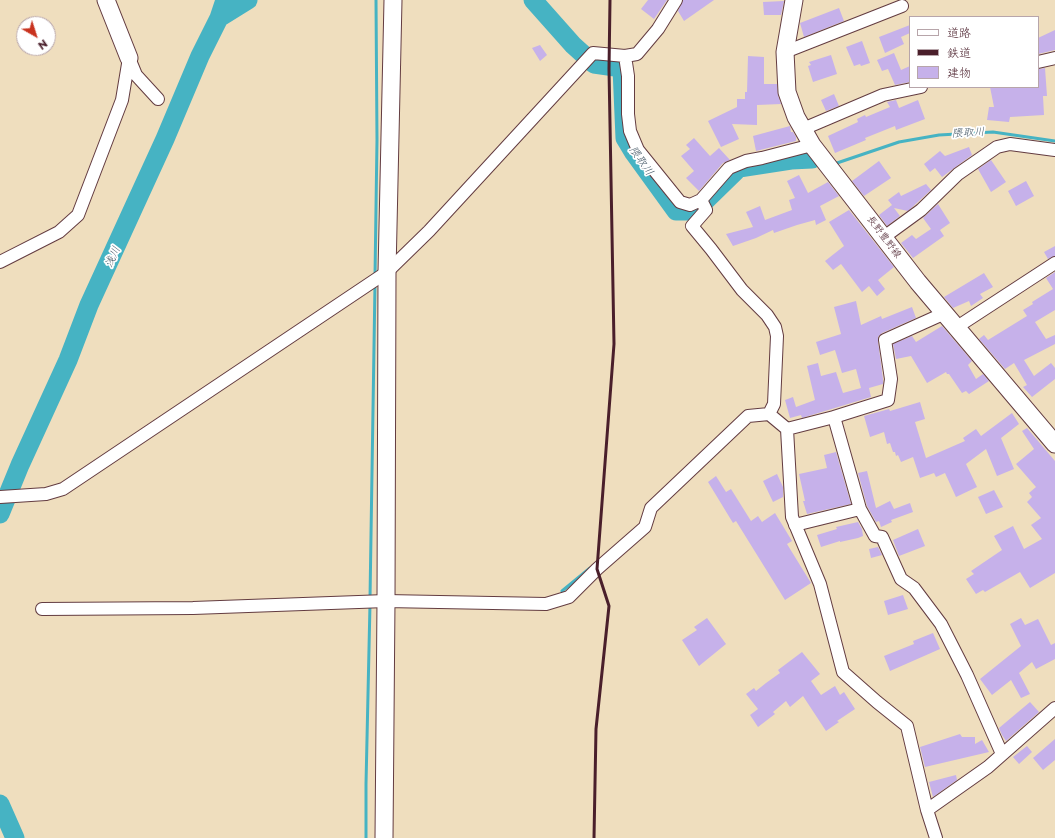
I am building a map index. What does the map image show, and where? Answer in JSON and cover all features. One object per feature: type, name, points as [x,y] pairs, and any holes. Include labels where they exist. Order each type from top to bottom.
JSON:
[{"type":"street","points":[[106,0],[136,75],[158,99]]},
{"type":"street","points":[[384,838],[387,272],[393,0]]},
{"type":"street","points":[[0,497],[40,494],[63,489],[387,272],[430,231],[593,53],[625,56],[637,54],[658,29],[676,0]]},
{"type":"street","name":"長野豊野線","points":[[794,0],[785,52],[787,92],[796,117],[812,145],[918,282],[1055,442]]},
{"type":"street","points":[[785,52],[902,6]]},
{"type":"street","points":[[625,56],[628,76],[628,114],[630,131],[638,150],[680,202],[690,205],[703,203],[730,168],[746,161],[812,145]]},
{"type":"street","points":[[0,262],[59,232],[78,215],[122,100],[129,58]]},
{"type":"street","points":[[1039,62],[1055,58]]},
{"type":"street","points":[[803,129],[883,95],[916,88]]},
{"type":"street","points":[[884,237],[921,210],[958,174],[997,147],[1010,144],[1055,150]]},
{"type":"street","points":[[703,203],[706,210],[692,226],[742,290],[767,315],[775,327],[777,336],[774,404],[769,414]]},
{"type":"street","points":[[957,327],[1055,263]]},
{"type":"street","points":[[787,429],[834,417],[888,400],[891,379],[885,340],[945,313]]},
{"type":"street","points":[[42,609],[193,608],[386,601],[546,604],[569,596],[645,527],[651,508],[748,416],[769,414],[787,429],[792,517],[820,584],[843,672],[907,726],[927,810],[936,838]]},
{"type":"street","points":[[834,417],[860,509],[875,536],[882,537],[901,579],[914,588],[941,624],[967,675],[1002,754]]},
{"type":"street","points":[[795,525],[860,509]]},
{"type":"street","points":[[927,810],[988,767],[1055,708]]},
{"type":"building","points":[[648,0],[667,0],[654,19],[641,9]]},
{"type":"building","points":[[683,0],[714,0],[684,21],[678,11]]},
{"type":"building","points":[[784,1],[781,15],[764,15],[763,2]]},
{"type":"building","points":[[839,8],[844,21],[804,37],[800,23]]},
{"type":"building","points":[[909,25],[909,33],[901,37],[904,44],[885,53],[879,37]]},
{"type":"building","points":[[1055,30],[1055,50],[1039,54],[1039,38]]},
{"type":"building","points":[[862,41],[870,63],[861,66],[860,64],[854,66],[846,47]]},
{"type":"building","points":[[540,45],[547,55],[540,61],[532,48]]},
{"type":"building","points":[[894,53],[901,70],[909,66],[909,82],[895,85],[888,69],[882,71],[877,60]]},
{"type":"building","points":[[831,55],[837,74],[813,82],[808,66],[811,65],[809,62]]},
{"type":"building","points":[[748,56],[764,57],[764,84],[777,84],[781,104],[757,105],[757,125],[732,124],[739,139],[721,147],[708,121],[737,107],[737,99],[745,99],[745,92],[747,92]]},
{"type":"building","points":[[1045,68],[1047,96],[1043,96],[1044,115],[1010,117],[1009,122],[987,120],[989,107],[994,107],[990,88],[1039,88],[1039,69]]},
{"type":"building","points":[[834,94],[839,106],[826,111],[821,100]]},
{"type":"building","points":[[896,100],[899,108],[918,100],[925,119],[896,130],[895,126],[865,138],[866,140],[835,153],[828,136],[858,122],[857,119],[865,115],[866,117],[890,107],[887,102]]},
{"type":"building","points":[[790,126],[791,132],[793,132],[796,137],[796,141],[756,151],[753,136]]},
{"type":"building","points":[[694,138],[710,156],[719,148],[730,160],[723,163],[699,191],[686,178],[694,171],[681,156],[690,149],[686,145]]},
{"type":"building","points":[[969,147],[972,155],[942,177],[935,168],[930,172],[924,164],[940,151],[945,156]]},
{"type":"building","points":[[991,160],[1006,182],[991,192],[978,169]]},
{"type":"building","points":[[879,161],[891,178],[864,196],[852,181]]},
{"type":"building","points":[[799,175],[808,193],[828,182],[839,196],[820,206],[826,220],[816,225],[815,220],[774,233],[773,230],[733,246],[726,234],[753,227],[746,212],[760,206],[765,220],[792,210],[789,200],[795,198],[787,181]]},
{"type":"building","points":[[1026,181],[1034,196],[1016,206],[1008,191]]},
{"type":"building","points":[[926,184],[931,190],[908,211],[894,208],[900,216],[887,226],[879,215],[892,205],[888,200],[899,192],[901,196]]},
{"type":"building","points":[[938,204],[950,223],[940,230],[944,236],[913,258],[901,243],[912,235],[916,239],[931,229],[923,218]]},
{"type":"building","points":[[849,210],[894,267],[878,280],[885,289],[877,296],[869,286],[862,292],[841,264],[833,270],[825,261],[844,246],[829,222]]},
{"type":"building","points":[[1055,246],[1055,256],[1048,259],[1044,252]]},
{"type":"building","points":[[1055,272],[1055,310],[1035,322],[1046,339],[1055,335],[1055,344],[1024,360],[1034,376],[1051,363],[1055,368],[1055,379],[1032,397],[1023,387],[1027,385],[1014,363],[1005,369],[979,339],[984,335],[988,340],[1027,316],[1023,310],[1033,304],[1032,302],[1053,289],[1046,278]]},
{"type":"building","points":[[984,273],[993,287],[980,294],[983,298],[971,306],[969,301],[953,308],[944,297]]},
{"type":"building","points":[[856,301],[861,325],[881,316],[882,319],[912,307],[916,318],[882,333],[878,337],[883,384],[869,388],[871,397],[802,418],[801,415],[790,418],[785,400],[793,397],[796,407],[815,400],[807,366],[818,363],[821,376],[836,372],[843,393],[861,388],[856,369],[842,373],[835,350],[820,355],[816,342],[841,334],[834,307]]},
{"type":"building","points":[[942,326],[972,361],[968,365],[976,379],[983,374],[989,381],[969,394],[966,391],[962,393],[946,372],[927,383],[911,356],[896,359],[893,344],[912,336],[916,342]]},
{"type":"building","points":[[920,402],[925,419],[915,422],[926,458],[965,441],[963,438],[976,429],[981,436],[1012,413],[1019,424],[1001,438],[1014,469],[997,476],[986,449],[966,464],[977,487],[956,497],[945,473],[936,477],[934,473],[920,478],[913,457],[901,462],[898,455],[896,456],[895,452],[893,452],[890,443],[887,444],[884,432],[870,437],[864,416],[889,409],[890,411]]},
{"type":"building","points":[[1027,428],[1055,461],[1055,573],[1030,588],[1020,572],[985,592],[983,590],[976,594],[966,579],[974,574],[971,571],[1002,550],[994,536],[1013,526],[1024,549],[1042,539],[1031,525],[1041,518],[1027,502],[1032,497],[1029,493],[1036,487],[1016,464],[1034,449],[1022,431]]},
{"type":"building","points":[[836,452],[851,504],[807,514],[803,501],[805,501],[799,474],[827,468],[824,455]]},
{"type":"building","points":[[867,471],[876,508],[890,501],[894,509],[910,503],[913,512],[891,520],[892,522],[881,527],[879,521],[876,522],[867,506],[858,473]]},
{"type":"building","points":[[777,474],[783,487],[783,497],[773,502],[763,481]]},
{"type":"building","points":[[716,476],[726,492],[731,489],[751,521],[758,516],[762,522],[775,513],[792,541],[787,544],[811,583],[785,600],[736,521],[733,523],[708,482]]},
{"type":"building","points":[[994,490],[1003,507],[986,514],[978,497]]},
{"type":"building","points":[[858,522],[862,529],[863,536],[821,547],[817,535],[837,529],[836,527]]},
{"type":"building","points":[[918,529],[925,546],[899,556],[893,540]]},
{"type":"building","points":[[878,547],[882,555],[871,558],[869,549]]},
{"type":"building","points":[[903,595],[908,609],[888,615],[884,601]]},
{"type":"building","points":[[707,618],[726,644],[699,666],[682,640],[697,630],[694,627]]},
{"type":"building","points":[[1021,618],[1025,625],[1038,619],[1051,645],[1055,643],[1055,659],[1036,669],[1032,662],[1019,673],[1030,694],[1021,698],[1011,680],[992,695],[980,679],[1021,646],[1010,624]]},
{"type":"building","points":[[933,633],[940,649],[890,671],[884,656],[914,644],[913,641]]},
{"type":"building","points":[[802,652],[820,674],[811,681],[821,695],[835,686],[840,695],[844,692],[855,709],[837,721],[839,722],[826,731],[803,696],[790,707],[786,701],[773,712],[775,714],[758,727],[750,715],[758,709],[746,694],[754,688],[756,691],[780,673],[778,670]]},
{"type":"building","points":[[1030,702],[1039,712],[1006,741],[999,728]]},
{"type":"building","points":[[960,734],[962,737],[975,737],[975,744],[982,740],[989,752],[925,767],[920,747]]},
{"type":"building","points":[[1055,739],[1055,760],[1043,770],[1033,758]]},
{"type":"building","points":[[1027,746],[1032,752],[1019,764],[1013,757]]},
{"type":"building","points":[[956,775],[957,780],[933,797],[929,782]]},
{"type":"waterway","name":"浅川","points":[[0,514],[20,465],[68,360],[89,305],[165,139],[200,56],[219,18],[225,0]]},
{"type":"waterway","name":"隈取川","points":[[219,18],[248,0]]},
{"type":"waterway","points":[[375,276],[377,140],[376,0]]},
{"type":"waterway","name":"隈取川","points":[[533,0],[573,45],[594,64],[622,68],[625,138],[634,153],[676,211],[690,211],[698,208],[739,168],[791,160],[812,159]]},
{"type":"waterway","name":"隈取川","points":[[837,163],[899,142],[939,135],[993,132],[1055,141]]},
{"type":"waterway","points":[[370,598],[375,284]]},
{"type":"waterway","points":[[562,591],[590,568]]},
{"type":"waterway","points":[[366,838],[370,604]]},
{"type":"waterway","name":"浅川","points":[[0,804],[15,838]]},
{"type":"railway","points":[[594,838],[596,729],[609,606],[597,569],[614,344],[609,69],[610,0]]}]
